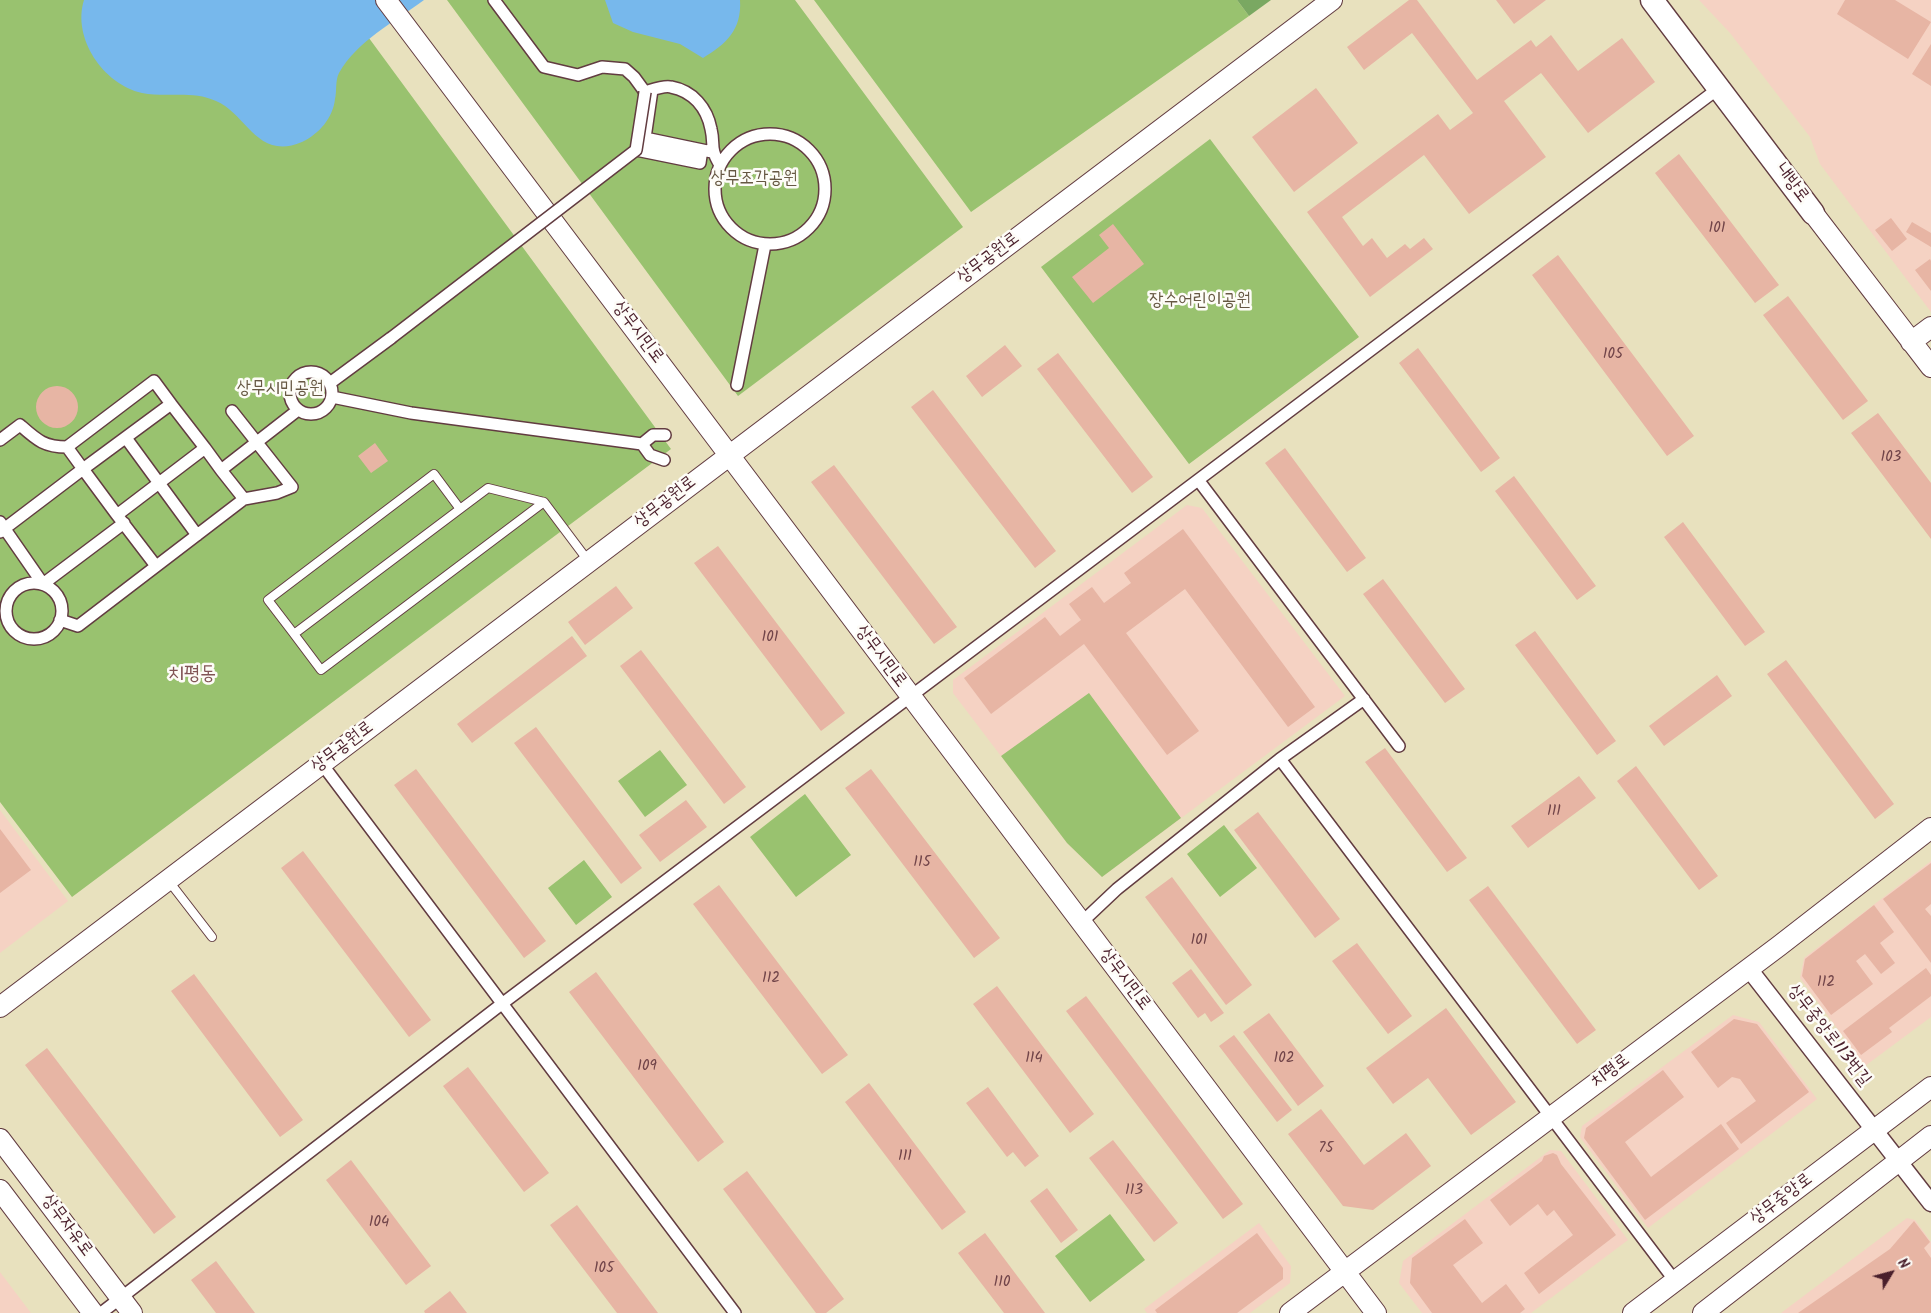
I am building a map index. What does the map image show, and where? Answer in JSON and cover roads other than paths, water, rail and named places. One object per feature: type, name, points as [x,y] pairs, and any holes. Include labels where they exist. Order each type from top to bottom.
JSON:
[{"type":"main road","name":"내방로","points":[[1652,0],[1814,213]]},
{"type":"street","name":"상무시민로","points":[[386,0],[910,698],[1376,1313]]},
{"type":"street","points":[[494,0],[544,67],[578,75],[602,67],[625,69],[634,76],[648,91],[649,143]]},
{"type":"street","name":"상무공원로","points":[[0,1007],[1332,0]]},
{"type":"street","points":[[648,91],[670,86],[690,94],[704,107],[712,130],[712,152],[720,165]]},
{"type":"street","points":[[101,1313],[126,1305],[503,1004],[1719,88]]},
{"type":"street","points":[[330,383],[636,150],[648,91]]},
{"type":"street","points":[[765,134],[784,136],[800,143],[814,155],[822,172],[825,190],[822,208],[814,224],[792,240],[765,245],[748,240],[732,230],[721,216],[715,198],[715,180],[720,165],[732,148],[748,138],[765,134]]},
{"type":"street","points":[[636,150],[700,163],[701,156],[649,143]]},
{"type":"street","points":[[649,143],[712,152]]},
{"type":"street","name":"내방로","points":[[1814,213],[1931,367]]},
{"type":"street","points":[[737,385],[765,245]]},
{"type":"street","points":[[1911,342],[1931,327]]},
{"type":"street","points":[[307,372],[314,372],[326,378],[330,383],[332,397],[325,409],[318,413],[304,413],[298,410],[290,397],[290,390],[295,379],[307,372]]},
{"type":"street","points":[[0,440],[20,425],[36,440],[51,447],[67,447],[154,382],[244,499]]},
{"type":"street","points":[[332,397],[411,413],[642,444],[650,454],[664,460]]},
{"type":"street","points":[[171,404],[2,527],[43,584],[57,594],[62,611],[60,620],[49,634],[40,638],[30,638],[14,630],[3,615],[10,594],[25,584],[43,584],[121,519],[159,483],[205,448]]},
{"type":"street","points":[[221,470],[298,410]]},
{"type":"street","points":[[60,620],[78,626],[244,499],[277,494],[292,487],[232,411]]},
{"type":"street","points":[[642,444],[653,435],[665,435]]},
{"type":"street","points":[[126,438],[197,535]]},
{"type":"street","points":[[67,447],[156,566]]},
{"type":"street","points":[[1199,481],[1399,746]]},
{"type":"street","points":[[1081,923],[1117,889],[1280,759],[1364,699]]},
{"type":"street","points":[[1280,759],[1675,1281]]},
{"type":"street","points":[[322,764],[735,1313]]},
{"type":"street","name":"치평로","points":[[1290,1313],[1749,968],[1931,828]]},
{"type":"street","name":"상무중앙로113번길","points":[[1749,968],[1931,1203]]},
{"type":"street","name":"상무중앙로","points":[[1633,1313],[1931,1087]]},
{"type":"street","points":[[1703,1313],[1931,1136]]},
{"type":"street","name":"상무자유로","points":[[0,1139],[126,1305]]},
{"type":"street","name":"상무자유로","points":[[0,1190],[93,1313]]},
{"type":"lane","points":[[460,509],[434,474],[268,600],[321,670],[544,502]]},
{"type":"lane","points":[[294,634],[488,488],[544,502],[590,562]]},
{"type":"lane","points":[[168,880],[212,938]]},
{"type":"water","points":[[84,0],[424,0],[355,51],[339,73],[334,106],[324,125],[308,139],[287,146],[274,145],[263,141],[227,107],[216,101],[189,95],[142,93],[128,88],[115,80],[103,70],[87,44],[81,15]]},
{"type":"water","points":[[605,0],[740,0],[740,11],[731,35],[719,47],[703,58],[680,44],[633,32],[613,23]]},
{"type":"district","name":"치평동","points":[[192,676]]},
{"type":"park label","name":"상무조각공원","points":[[754,180]]},
{"type":"park label","name":"장수어린이공원","points":[[1200,302]]},
{"type":"park label","name":"상무시민공원","points":[[280,390]]}]
